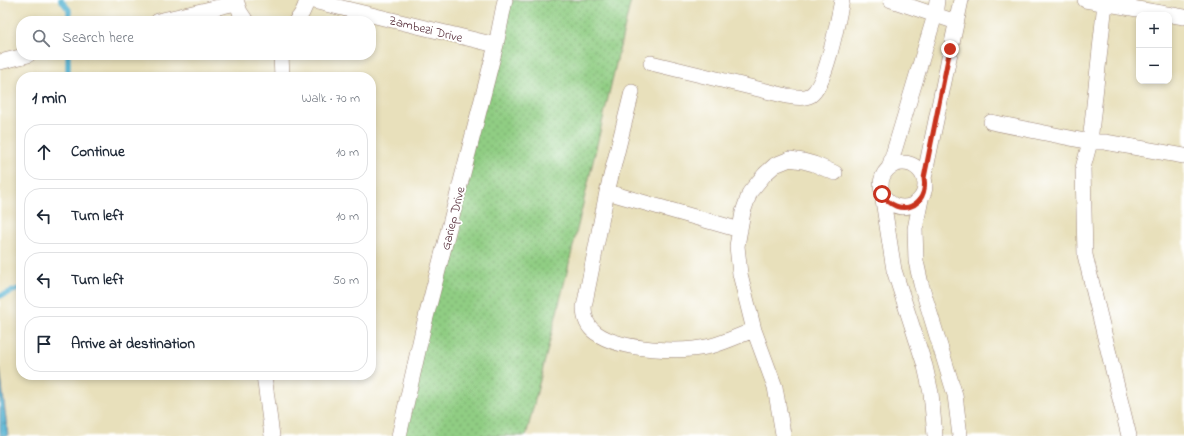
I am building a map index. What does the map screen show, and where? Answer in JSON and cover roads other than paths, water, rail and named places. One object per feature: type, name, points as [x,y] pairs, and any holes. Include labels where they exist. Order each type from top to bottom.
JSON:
[{"type":"street","points":[[300,16],[308,0]]},
{"type":"street","name":"Zambezi Drive","points":[[308,0],[375,16]]},
{"type":"street","name":"Gariep Drive","points":[[399,436],[425,322],[496,45],[505,0]]},
{"type":"street","points":[[651,63],[786,96],[806,97],[812,94],[820,84],[828,61],[842,0]]},
{"type":"street","points":[[891,0],[936,7],[956,22]]},
{"type":"street","points":[[924,178],[961,0]]},
{"type":"street","points":[[1085,0],[1184,17]]},
{"type":"street","points":[[178,16],[236,1],[243,16]]},
{"type":"street","points":[[1105,3],[1090,142],[1083,168],[1085,255],[1129,436]]},
{"type":"street","points":[[889,168],[936,7]]},
{"type":"street","name":"Zambezi Drive","points":[[376,16],[496,45]]},
{"type":"street","points":[[0,62],[16,58]]},
{"type":"street","points":[[281,60],[282,72]]},
{"type":"street","points":[[632,92],[607,192],[584,307],[584,315],[588,326],[595,333],[608,340],[637,347],[662,350],[682,350],[711,346],[754,330]]},
{"type":"street","points":[[991,122],[1090,142],[1105,142],[1184,156]]},
{"type":"street","points":[[781,435],[775,387],[754,330],[740,274],[737,246],[743,212],[750,192],[765,174],[775,165],[790,159],[803,160],[835,173]]},
{"type":"street","points":[[882,194],[892,205],[900,208],[908,207],[915,204],[924,193],[926,186],[924,178],[920,171],[913,165],[905,162],[896,164],[889,168],[884,173],[880,187],[894,270],[925,366],[931,393],[935,436]]},
{"type":"street","points":[[607,192],[740,230]]},
{"type":"street","points":[[920,199],[915,229],[916,261],[921,284],[955,395],[960,436]]},
{"type":"street","points":[[265,380],[272,436]]},
{"type":"water","points":[[0,368],[8,436],[0,436]]},
{"type":"waterway","points":[[61,0],[69,10],[69,16]]},
{"type":"waterway","points":[[68,60],[68,72]]},
{"type":"waterway","points":[[0,296],[16,290]]}]
